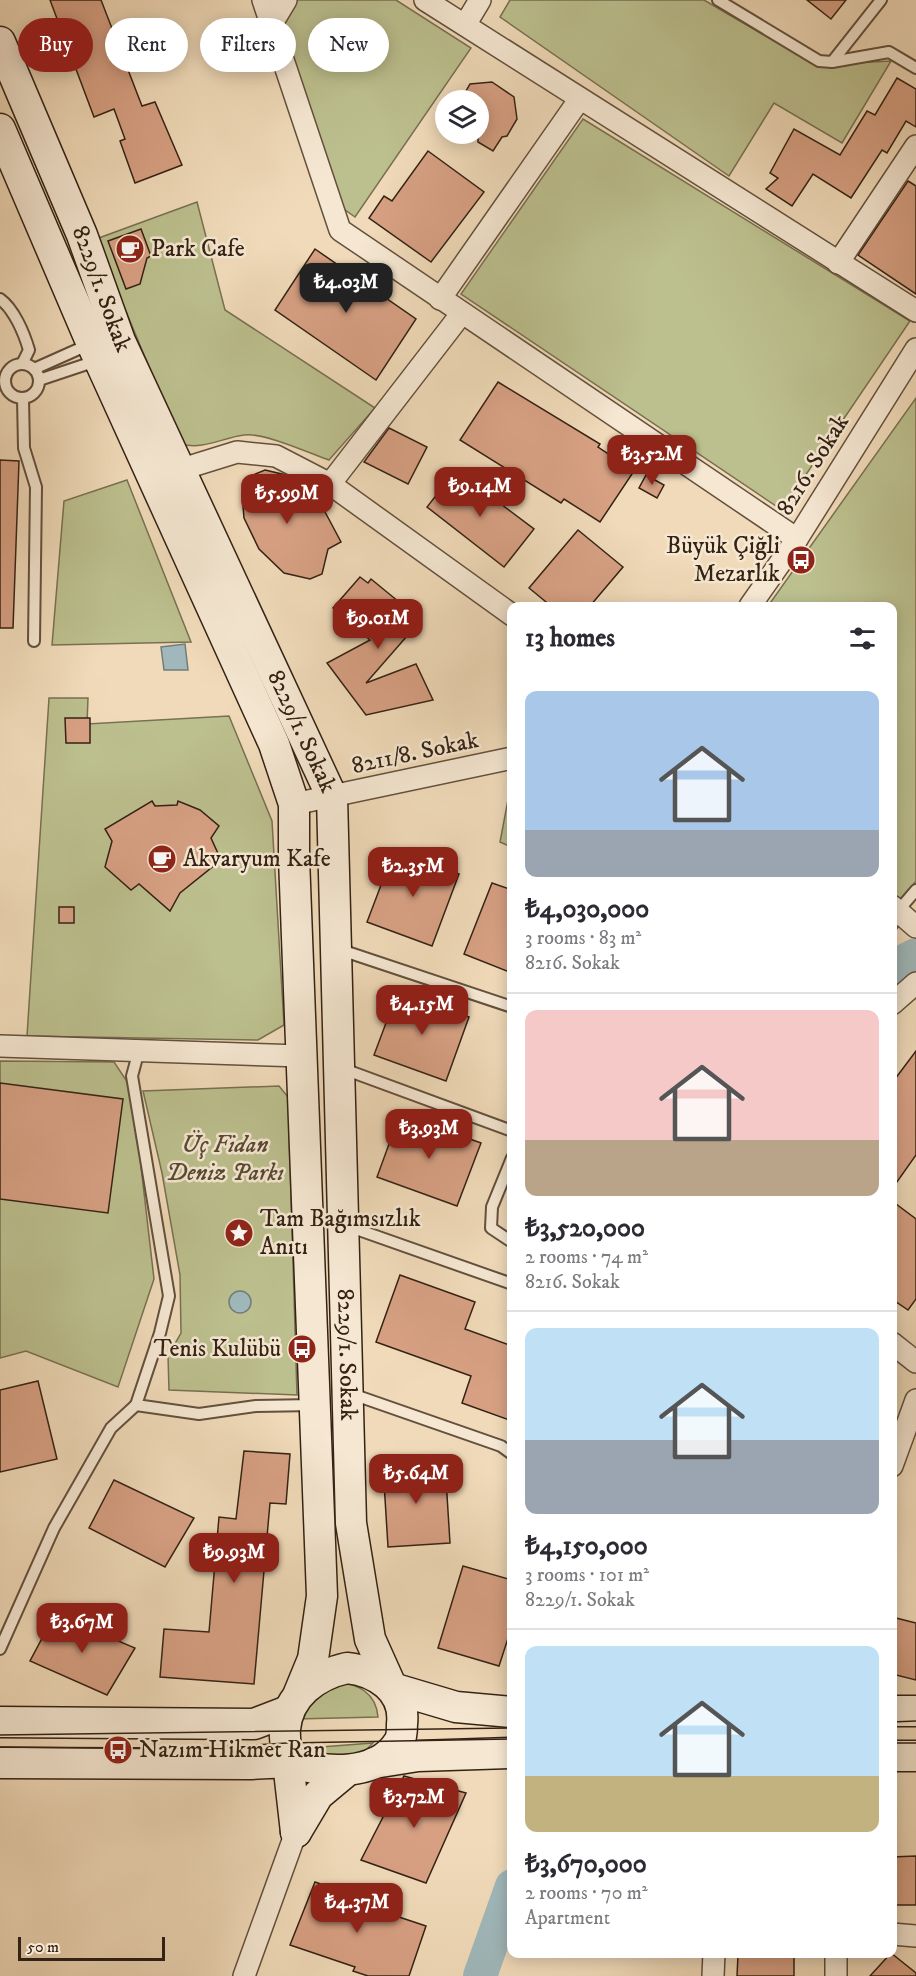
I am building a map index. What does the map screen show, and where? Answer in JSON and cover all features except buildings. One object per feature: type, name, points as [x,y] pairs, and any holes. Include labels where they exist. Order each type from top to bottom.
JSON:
[{"type":"street","points":[[263,0],[269,18]]},
{"type":"street","points":[[275,18],[286,0]]},
{"type":"street","points":[[425,0],[579,100],[916,311]]},
{"type":"street","points":[[465,25],[480,0]]},
{"type":"street","name":"8229/1. Sokak","points":[[0,42],[82,235],[106,347],[179,470],[332,796],[334,948],[351,1523],[370,1639],[392,1688]]},
{"type":"street","points":[[287,72],[340,230],[796,539]]},
{"type":"street","points":[[440,299],[579,100]]},
{"type":"street","name":"8229/1. Sokak","points":[[0,129],[106,347],[273,744],[294,804],[322,1596],[313,1659],[293,1702]]},
{"type":"street","points":[[838,263],[916,146]]},
{"type":"street","points":[[330,484],[462,313]]},
{"type":"street","name":"8216. Sokak","points":[[753,602],[796,539],[916,349]]},
{"type":"street","points":[[179,470],[237,452],[276,456],[330,484],[507,611]]},
{"type":"street","name":"8211/8. Sokak","points":[[294,804],[507,759]]},
{"type":"street","points":[[897,916],[916,927]]},
{"type":"street","points":[[897,1000],[916,983]]},
{"type":"street","points":[[0,1046],[302,1056]]},
{"type":"street","points":[[897,1347],[916,1362]]},
{"type":"street","points":[[897,1452],[916,1400]]},
{"type":"street","points":[[0,1722],[254,1724],[293,1702],[330,1672],[347,1668],[364,1670],[379,1677],[392,1688],[400,1703],[403,1719],[401,1741],[389,1752],[359,1767],[318,1796],[303,1815],[244,1976]]},
{"type":"street","points":[[392,1688],[456,1707],[507,1712]]},
{"type":"street","points":[[293,1702],[285,1732],[296,1832]]},
{"type":"street","points":[[897,1712],[916,1712]]},
{"type":"street","points":[[0,1763],[251,1764],[288,1762],[313,1769],[359,1767],[418,1756],[507,1753]]},
{"type":"street","points":[[897,1756],[916,1756]]},
{"type":"street","points":[[897,1934],[916,1936]]},
{"type":"street","points":[[713,1976],[714,1958]]},
{"type":"street","points":[[836,1958],[836,1976]]},
{"type":"lane","points":[[718,0],[819,61],[832,62],[889,52],[916,68]]},
{"type":"lane","points":[[832,62],[881,0]]},
{"type":"lane","points":[[0,299],[9,308],[29,350],[22,364],[10,369],[5,382],[11,394],[23,398],[35,393],[39,381],[34,369]]},
{"type":"lane","points":[[22,364],[34,369],[106,347]]},
{"type":"lane","points":[[39,381],[106,347]]},
{"type":"lane","points":[[23,398],[24,448],[36,487],[34,641]]},
{"type":"lane","points":[[897,911],[916,890]]},
{"type":"lane","points":[[334,948],[507,1005]]},
{"type":"lane","points":[[0,1649],[54,1528],[111,1428],[136,1405],[160,1334],[169,1296],[132,1076],[140,1050]]},
{"type":"lane","points":[[338,1067],[507,1129]]},
{"type":"lane","points":[[507,1170],[492,1207],[491,1228],[507,1239]]},
{"type":"lane","points":[[356,1229],[507,1282]]},
{"type":"lane","points":[[347,1392],[501,1446],[507,1450]]},
{"type":"lane","points":[[136,1405],[199,1414],[256,1406],[315,1405]]},
{"type":"green space","points":[[297,0],[396,0],[471,48],[442,90],[435,90],[435,100],[355,217],[341,207],[296,72],[296,18],[285,18]]},
{"type":"green space","points":[[510,0],[704,0],[815,65],[891,61],[842,143],[774,103],[729,176],[500,17]]},
{"type":"green space","points":[[583,119],[910,321],[782,510],[461,294]]},
{"type":"green space","points":[[197,202],[225,310],[375,408],[329,460],[274,440],[252,435],[236,436],[205,445],[181,444],[96,239]]},
{"type":"green space","points":[[916,398],[916,881],[901,900],[897,896],[897,602],[771,602]]},
{"type":"green space","points":[[127,480],[191,642],[52,645],[64,501]]},
{"type":"green space","points":[[49,698],[88,698],[87,724],[229,716],[272,821],[284,1025],[258,1040],[27,1036]]},
{"type":"green space","points":[[507,805],[507,845],[500,842]]},
{"type":"green space","points":[[0,1061],[114,1062],[132,1089],[154,1279],[118,1387],[26,1351],[0,1358]]},
{"type":"green space","name":"Üç Fidan Deniz Parkı","points":[[279,1086],[288,1097],[297,1395],[169,1390],[168,1356],[181,1333],[180,1275],[162,1173],[143,1091]]},
{"type":"green space","points":[[336,1680],[352,1684],[370,1696],[377,1708],[378,1717],[297,1719],[298,1712]]},
{"type":"green space","points":[[373,1743],[360,1756],[319,1758],[307,1748]]},
{"type":"water","points":[[185,644],[188,670],[164,670],[161,647]]},
{"type":"water","points":[[240,1291],[248,1294],[251,1302],[248,1310],[240,1313],[232,1310],[229,1302],[232,1294]]},
{"type":"waterway","points":[[897,964],[916,955]]},
{"type":"waterway","points":[[480,1976],[507,1900]]},
{"type":"tram line","points":[[897,1722],[916,1721]]},
{"type":"tram line","points":[[0,1735],[507,1728]]},
{"type":"tram line","points":[[0,1747],[182,1749],[287,1743],[507,1739]]},
{"type":"tram line","points":[[897,1743],[916,1743]]},
{"type":"place","name":"Park Cafe","points":[[130,249]]},
{"type":"place","name":"Büyük Çiğli Mezarlık","points":[[801,560]]},
{"type":"place","name":"Akvaryum Kafe","points":[[162,859]]},
{"type":"place","name":"Tam Bağımsızlık Anıtı","points":[[239,1233]]},
{"type":"place","name":"Tenis Kulübü","points":[[302,1349]]},
{"type":"place","name":"Nazım Hikmet Ran","points":[[118,1750]]}]
